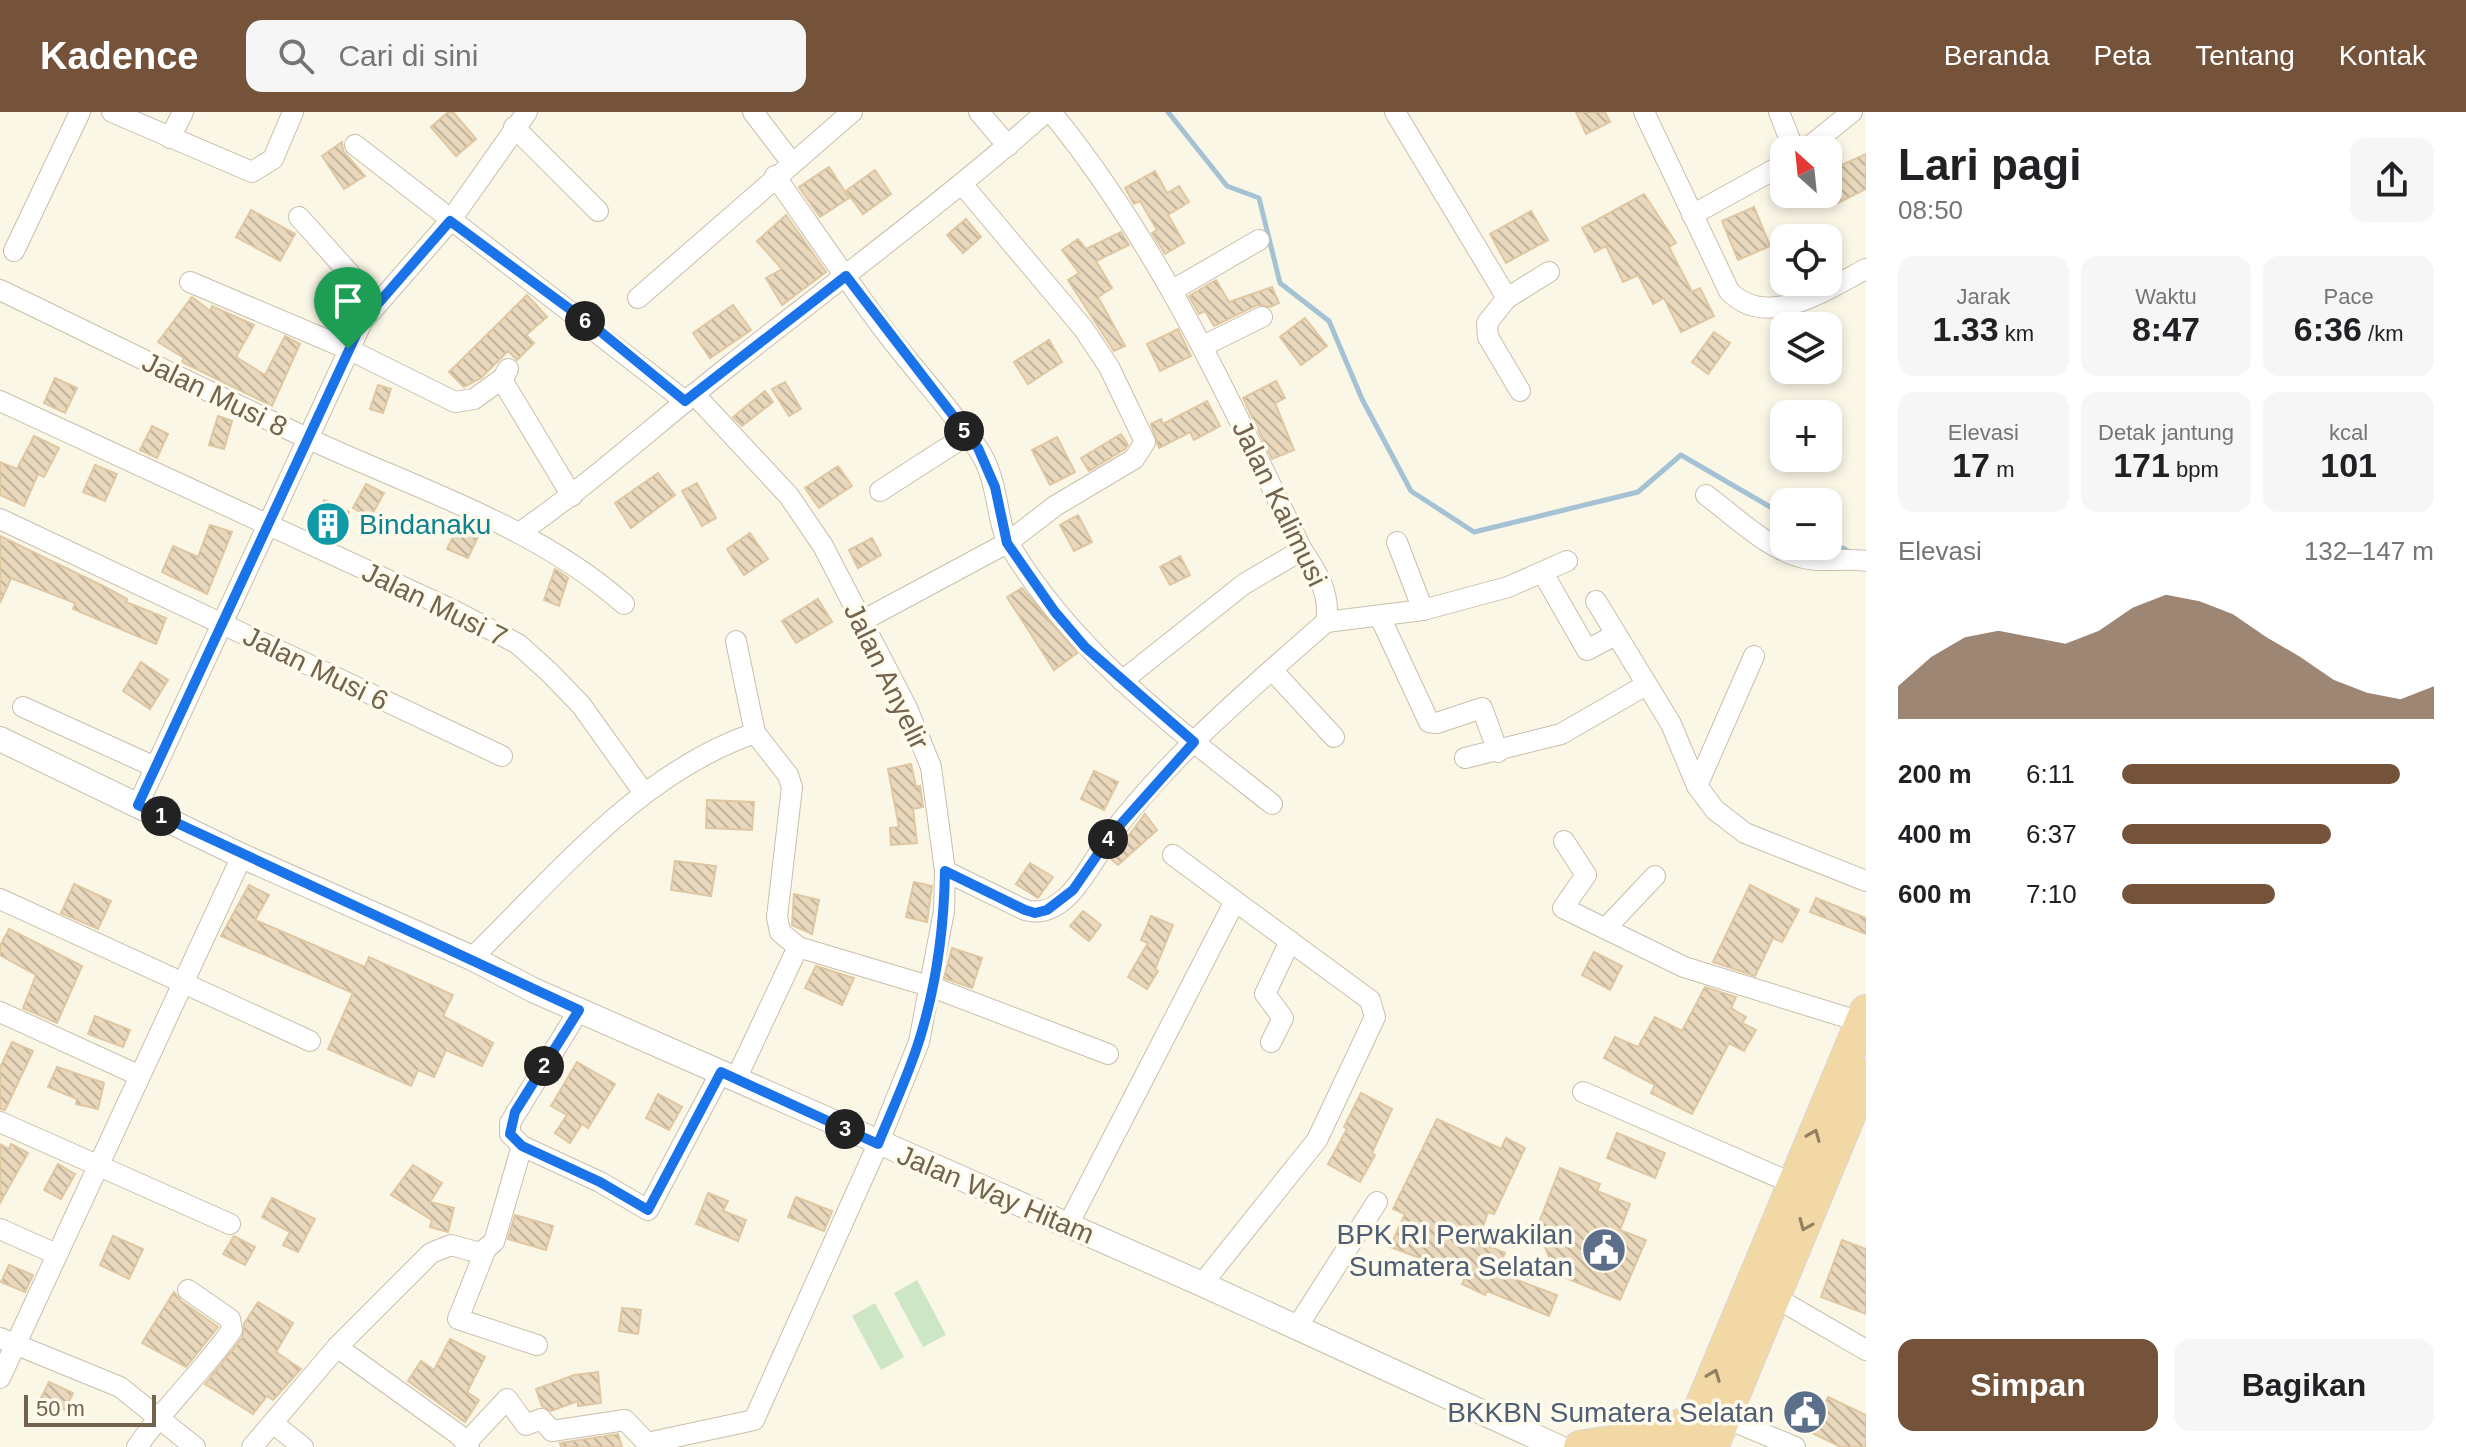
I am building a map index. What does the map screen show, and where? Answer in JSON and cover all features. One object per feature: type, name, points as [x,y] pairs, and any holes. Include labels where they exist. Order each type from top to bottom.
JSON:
[{"type":"highway","points":[[1763,1291],[1794,1184],[1864,1016]]},
{"type":"highway","points":[[1580,1447],[1653,1435],[1704,1432],[1763,1291],[1866,1075]]},
{"type":"street","points":[[14,251],[80,112]]},
{"type":"street","points":[[112,112],[252,172],[273,159],[293,112]]},
{"type":"street","points":[[170,138],[183,112]]},
{"type":"street","points":[[638,298],[852,112]]},
{"type":"street","points":[[979,112],[1008,146]]},
{"type":"street","points":[[519,533],[572,496],[689,397],[962,184],[1048,112]]},
{"type":"street","name":"Jalan Kalimusi","points":[[945,871],[1025,910],[1035,913],[1054,907],[1073,890],[1111,835],[1194,742],[1326,622],[1328,600],[1173,290],[1115,195],[1048,112]]},
{"type":"street","points":[[1395,112],[1507,298]]},
{"type":"street","points":[[1644,112],[1729,291],[1740,302],[1751,307],[1782,306],[1810,297],[1866,269]]},
{"type":"street","points":[[1779,112],[1788,136]]},
{"type":"street","points":[[1822,136],[1852,112]]},
{"type":"street","points":[[764,116],[792,163]]},
{"type":"street","points":[[138,805],[348,349],[377,304],[450,221],[521,119],[598,211]]},
{"type":"street","name":"Jalan Anyelir","points":[[355,145],[450,221],[689,397],[804,515],[907,708],[931,767],[945,871],[944,911],[932,987],[919,1042],[878,1144],[754,1420],[647,1443],[625,1420],[552,1431],[541,1419],[526,1425],[507,1399],[467,1445]]},
{"type":"street","points":[[1692,215],[1770,172]]},
{"type":"street","points":[[775,176],[987,465],[1007,543],[1055,612],[1085,647],[1122,681],[1272,804]]},
{"type":"street","points":[[860,622],[1007,543],[1066,499],[1134,459],[1145,442],[1109,367],[1083,328],[962,184]]},
{"type":"street","points":[[299,217],[377,304]]},
{"type":"street","points":[[1173,290],[1259,240]]},
{"type":"street","points":[[1520,391],[1487,331],[1488,321],[1507,298],[1549,272]]},
{"type":"street","points":[[190,282],[348,349],[455,402],[474,399],[506,373],[572,496]]},
{"type":"street","name":"Jalan Musi 8","points":[[0,291],[306,438],[519,533],[596,579],[624,604]]},
{"type":"street","points":[[1203,346],[1262,317]]},
{"type":"street","name":"Jalan Musi 7","points":[[0,401],[455,611],[518,644],[581,705],[644,793]]},
{"type":"street","points":[[880,491],[967,435]]},
{"type":"street","points":[[1706,495],[1763,537],[1791,553],[1818,560],[1866,561]]},
{"type":"street","name":"Jalan Musi 6","points":[[0,519],[502,756]]},
{"type":"street","points":[[1397,542],[1423,610]]},
{"type":"street","points":[[1122,681],[1244,584],[1302,550]]},
{"type":"street","points":[[1326,622],[1423,610],[1508,587],[1567,561]]},
{"type":"street","points":[[1543,573],[1584,647],[1591,650],[1615,635]]},
{"type":"street","points":[[1596,601],[1671,724],[1697,786],[1726,820],[1745,833],[1866,881]]},
{"type":"street","points":[[1380,617],[1429,722],[1437,723],[1482,708],[1498,752]]},
{"type":"street","points":[[736,641],[755,733],[788,775],[792,787],[777,923],[783,935],[798,947],[932,987],[1108,1054]]},
{"type":"street","points":[[1697,786],[1754,656]]},
{"type":"street","points":[[1272,670],[1334,737]]},
{"type":"street","points":[[1465,758],[1561,734],[1646,685]]},
{"type":"street","points":[[23,707],[155,767]]},
{"type":"street","points":[[472,958],[644,793],[707,752],[755,733]]},
{"type":"street","name":"Jalan Way Hitam","points":[[0,739],[242,856],[472,958],[579,1010],[1202,1284],[1558,1447]]},
{"type":"street","points":[[1564,841],[1586,875],[1563,908],[1684,967],[1864,1016]]},
{"type":"street","points":[[1173,855],[1370,1000],[1375,1017],[1317,1140],[1202,1284]]},
{"type":"street","points":[[0,1378],[8,1342],[56,1254],[242,856]]},
{"type":"street","points":[[1606,928],[1655,876]]},
{"type":"street","points":[[0,899],[310,1041]]},
{"type":"street","points":[[1068,1225],[1235,901]]},
{"type":"street","points":[[1271,1042],[1283,1018],[1265,994],[1290,941]]},
{"type":"street","points":[[579,1010],[510,1123],[510,1134],[522,1146],[600,1182],[648,1210],[728,1076],[798,947]]},
{"type":"street","points":[[0,1012],[138,1075]]},
{"type":"street","points":[[1583,1092],[1794,1184]]},
{"type":"street","points":[[0,1122],[230,1224]]},
{"type":"street","points":[[522,1146],[494,1242],[485,1251],[458,1319],[537,1345]]},
{"type":"street","points":[[1297,1327],[1377,1202]]},
{"type":"street","points":[[0,1229],[56,1254]]},
{"type":"street","points":[[252,1447],[337,1347],[439,1248],[451,1245],[476,1254],[485,1251]]},
{"type":"street","points":[[137,1447],[159,1415],[208,1363],[233,1327],[230,1319],[188,1290]]},
{"type":"street","points":[[1763,1291],[1866,1350]]},
{"type":"street","points":[[8,1342],[105,1379],[159,1415],[195,1447]]},
{"type":"street","points":[[337,1347],[467,1445]]},
{"type":"street","points":[[274,1424],[303,1447]]},
{"type":"street","points":[[1704,1432],[1795,1447]]},
{"type":"green space","points":[[917,1280],[946,1335],[923,1347],[894,1293]]},
{"type":"green space","points":[[875,1303],[904,1357],[881,1370],[852,1316]]},
{"type":"building","points":[[448,112],[453,112],[476,139],[456,156],[431,127]]},
{"type":"building","points":[[1576,112],[1605,112],[1610,122],[1586,134]]},
{"type":"building","points":[[342,142],[343,151],[365,176],[344,189],[322,156]]},
{"type":"building","points":[[1866,154],[1866,189],[1842,201],[1842,165]]},
{"type":"building","points":[[829,167],[849,198],[820,217],[799,187]]},
{"type":"building","points":[[875,170],[891,194],[863,214],[846,191]]},
{"type":"building","points":[[1155,171],[1167,193],[1179,186],[1189,202],[1168,215],[1184,243],[1165,254],[1152,233],[1157,230],[1140,201],[1134,204],[1125,188]]},
{"type":"building","points":[[1644,194],[1676,243],[1669,247],[1692,292],[1700,288],[1714,316],[1681,332],[1664,298],[1653,304],[1638,275],[1623,282],[1606,246],[1595,252],[1582,228]]},
{"type":"building","points":[[1754,207],[1770,246],[1738,260],[1722,221]]},
{"type":"building","points":[[251,210],[295,234],[280,261],[236,237]]},
{"type":"building","points":[[1531,211],[1548,240],[1506,263],[1490,234]]},
{"type":"building","points":[[786,215],[826,272],[782,305],[766,278],[782,269],[757,241]]},
{"type":"building","points":[[966,219],[981,237],[963,253],[947,235]]},
{"type":"building","points":[[1121,232],[1129,245],[1096,261],[1112,288],[1098,297],[1125,346],[1114,351],[1068,280],[1079,273],[1062,250],[1078,239],[1086,249]]},
{"type":"building","points":[[1216,280],[1229,302],[1272,287],[1279,303],[1270,307],[1257,305],[1214,326],[1205,311],[1199,314],[1189,296]]},
{"type":"building","points":[[527,295],[547,317],[526,335],[534,343],[517,360],[508,351],[481,378],[464,387],[449,372]]},
{"type":"building","points":[[192,297],[210,311],[212,306],[254,325],[236,357],[265,375],[285,336],[300,344],[272,406],[182,362],[184,358],[158,342]]},
{"type":"building","points":[[733,305],[751,330],[710,358],[693,333]]},
{"type":"building","points":[[1305,318],[1327,346],[1301,365],[1280,337]]},
{"type":"building","points":[[1178,329],[1191,356],[1160,371],[1147,344]]},
{"type":"building","points":[[1714,332],[1730,343],[1708,374],[1692,362]]},
{"type":"building","points":[[1049,340],[1062,362],[1028,384],[1014,362]]},
{"type":"building","points":[[55,378],[77,388],[65,413],[44,403]]},
{"type":"building","points":[[1276,381],[1285,398],[1275,403],[1294,450],[1272,459],[1243,398]]},
{"type":"building","points":[[785,382],[801,409],[789,416],[772,389]]},
{"type":"building","points":[[378,385],[391,389],[383,413],[370,409]]},
{"type":"building","points":[[765,391],[773,402],[742,426],[733,417]]},
{"type":"building","points":[[1207,401],[1220,426],[1194,440],[1190,432],[1159,448],[1151,424],[1161,419],[1163,424]]},
{"type":"building","points":[[218,416],[232,421],[224,449],[209,445]]},
{"type":"building","points":[[152,426],[168,434],[157,458],[140,450]]},
{"type":"building","points":[[1121,434],[1128,445],[1125,449],[1089,471],[1081,458]]},
{"type":"building","points":[[34,436],[59,448],[44,477],[38,474],[24,506],[0,495],[0,462],[17,469]]},
{"type":"building","points":[[1057,437],[1075,472],[1050,485],[1032,450]]},
{"type":"building","points":[[95,465],[117,474],[105,501],[83,492]]},
{"type":"building","points":[[838,466],[852,486],[819,508],[805,488]]},
{"type":"building","points":[[658,473],[675,495],[631,528],[615,503]]},
{"type":"building","points":[[697,483],[716,518],[702,526],[682,491]]},
{"type":"building","points":[[366,484],[384,493],[370,518],[353,508]]},
{"type":"building","name":"Bindanaku","points":[[324,500],[349,512],[335,541],[310,530]]},
{"type":"building","points":[[1078,515],[1092,542],[1074,551],[1060,525]]},
{"type":"building","points":[[461,520],[481,530],[468,558],[447,549]]},
{"type":"building","points":[[210,525],[232,532],[207,594],[162,572],[173,546],[198,557]]},
{"type":"building","points":[[750,533],[768,559],[744,575],[727,549]]},
{"type":"building","points":[[0,536],[105,587],[127,599],[126,602],[166,618],[156,644],[73,609],[75,603],[11,578],[0,603]]},
{"type":"building","points":[[872,538],[881,555],[858,568],[849,550]]},
{"type":"building","points":[[1180,556],[1190,575],[1170,585],[1160,567]]},
{"type":"building","points":[[555,569],[568,578],[559,606],[544,600]]},
{"type":"building","points":[[1022,588],[1077,653],[1054,670],[1007,597]]},
{"type":"building","points":[[818,599],[832,622],[796,643],[782,621]]},
{"type":"building","points":[[141,662],[168,680],[150,709],[123,691]]},
{"type":"building","points":[[911,764],[916,787],[920,786],[923,807],[913,809],[917,843],[891,845],[890,828],[899,827],[888,769]]},
{"type":"building","points":[[1094,771],[1118,782],[1104,810],[1081,799]]},
{"type":"building","points":[[707,800],[754,802],[752,830],[706,828]]},
{"type":"building","points":[[1145,814],[1157,830],[1118,865],[1111,859]]},
{"type":"building","points":[[675,861],[716,866],[711,896],[671,890]]},
{"type":"building","points":[[1030,863],[1053,877],[1038,898],[1016,884]]},
{"type":"building","points":[[914,882],[932,886],[927,922],[906,917]]},
{"type":"building","points":[[74,884],[111,901],[98,929],[61,913]]},
{"type":"building","points":[[249,885],[269,895],[255,920],[365,967],[369,957],[453,995],[443,1016],[493,1043],[482,1066],[446,1050],[434,1077],[418,1070],[411,1086],[328,1049],[353,993],[221,936]]},
{"type":"building","points":[[1750,885],[1799,910],[1782,942],[1773,938],[1755,976],[1713,962]]},
{"type":"building","points":[[794,894],[819,900],[812,934],[792,925]]},
{"type":"building","points":[[1816,898],[1866,918],[1866,934],[1810,912]]},
{"type":"building","points":[[1083,911],[1101,925],[1089,941],[1070,926]]},
{"type":"building","points":[[1151,916],[1173,925],[1155,969],[1158,971],[1147,989],[1128,977],[1148,943],[1141,940]]},
{"type":"building","points":[[9,929],[82,966],[57,1023],[23,1008],[36,975],[0,955],[0,946]]},
{"type":"building","points":[[952,948],[982,958],[972,988],[944,978]]},
{"type":"building","points":[[1594,952],[1622,966],[1610,990],[1582,975]]},
{"type":"building","points":[[816,966],[854,978],[842,1005],[805,988]]},
{"type":"building","points":[[1705,987],[1736,997],[1731,1008],[1746,1017],[1742,1023],[1756,1030],[1744,1051],[1729,1043],[1692,1114],[1651,1093],[1655,1085],[1604,1058],[1615,1037],[1638,1047],[1655,1017],[1682,1031]]},
{"type":"building","points":[[95,1016],[130,1030],[123,1047],[88,1034]]},
{"type":"building","points":[[12,1042],[33,1051],[5,1110],[0,1109],[0,1068]]},
{"type":"building","points":[[577,1062],[615,1084],[588,1128],[582,1124],[570,1143],[555,1133],[567,1115],[551,1106]]},
{"type":"building","points":[[57,1067],[104,1083],[98,1109],[76,1104],[77,1099],[48,1087]]},
{"type":"building","points":[[1361,1093],[1392,1109],[1372,1153],[1375,1155],[1360,1182],[1328,1164],[1347,1129],[1344,1127]]},
{"type":"building","points":[[658,1094],[682,1107],[669,1130],[646,1118]]},
{"type":"building","points":[[1437,1119],[1501,1149],[1506,1138],[1525,1148],[1494,1214],[1488,1212],[1478,1241],[1505,1253],[1496,1272],[1557,1295],[1549,1316],[1487,1291],[1485,1295],[1462,1284],[1466,1275],[1390,1247],[1405,1214],[1393,1209]]},
{"type":"building","points":[[1617,1133],[1665,1153],[1655,1178],[1607,1158]]},
{"type":"building","points":[[0,1144],[9,1149],[11,1144],[28,1153],[0,1203]]},
{"type":"building","points":[[58,1164],[75,1174],[61,1199],[44,1190]]},
{"type":"building","points":[[413,1165],[442,1183],[430,1202],[454,1208],[448,1232],[430,1227],[432,1220],[391,1195]]},
{"type":"building","points":[[1560,1168],[1600,1184],[1597,1191],[1630,1204],[1620,1230],[1646,1240],[1620,1300],[1556,1274],[1537,1228]]},
{"type":"building","points":[[708,1193],[728,1201],[723,1211],[746,1220],[738,1241],[696,1224]]},
{"type":"building","points":[[796,1197],[832,1211],[824,1231],[788,1217]]},
{"type":"building","points":[[272,1198],[315,1219],[298,1252],[283,1245],[290,1232],[262,1217]]},
{"type":"building","points":[[515,1215],[553,1226],[546,1250],[508,1239]]},
{"type":"building","points":[[113,1236],[143,1249],[129,1279],[100,1265]]},
{"type":"building","points":[[234,1236],[255,1247],[245,1265],[223,1254]]},
{"type":"building","points":[[1842,1240],[1866,1249],[1866,1314],[1821,1297]]},
{"type":"building","points":[[9,1265],[33,1275],[25,1292],[1,1282]]},
{"type":"building","points":[[174,1292],[181,1301],[218,1327],[186,1367],[142,1343]]},
{"type":"building","points":[[258,1302],[293,1323],[276,1352],[301,1369],[273,1400],[267,1396],[253,1414],[205,1384],[242,1338],[244,1324]]},
{"type":"building","points":[[622,1308],[641,1310],[638,1334],[619,1331]]},
{"type":"building","points":[[450,1339],[485,1357],[467,1392],[479,1400],[465,1422],[408,1381],[421,1361],[434,1370]]},
{"type":"building","points":[[598,1372],[601,1403],[578,1406],[578,1401],[551,1411],[542,1406],[536,1389],[574,1375]]},
{"type":"building","points":[[49,1382],[73,1393],[65,1410],[41,1398]]},
{"type":"building","points":[[1828,1397],[1866,1415],[1866,1447],[1841,1447],[1810,1432]]},
{"type":"building","points":[[618,1434],[622,1447],[561,1447],[560,1443]]},
{"type":"waterway","points":[[1168,112],[1227,186],[1259,198],[1280,283],[1329,321],[1362,399],[1411,491],[1474,532],[1638,492],[1681,455],[1770,507]]},
{"type":"waterway","points":[[1842,548],[1848,551]]},
{"type":"place","name":"Bindanaku","points":[[328,524]]},
{"type":"place","name":"BPK RI Perwakilan Sumatera Selatan","points":[[1604,1250]]},
{"type":"place","name":"BKKBN Sumatera Selatan","points":[[1805,1412]]},
{"type":"route","points":[[450,221],[601,332],[685,401],[846,276],[890,338],[978,448],[995,487],[1007,543],[1055,612],[1085,647],[1194,742],[1150,788],[1111,835],[1073,890],[1054,907],[1035,913],[1025,910],[945,871],[944,911],[926,1014],[919,1042],[878,1144],[721,1072],[648,1210],[557,1160],[522,1146],[510,1134],[510,1123],[515,1112],[579,1010],[472,958],[242,856],[138,805],[348,349],[362,322],[450,221]]}]
